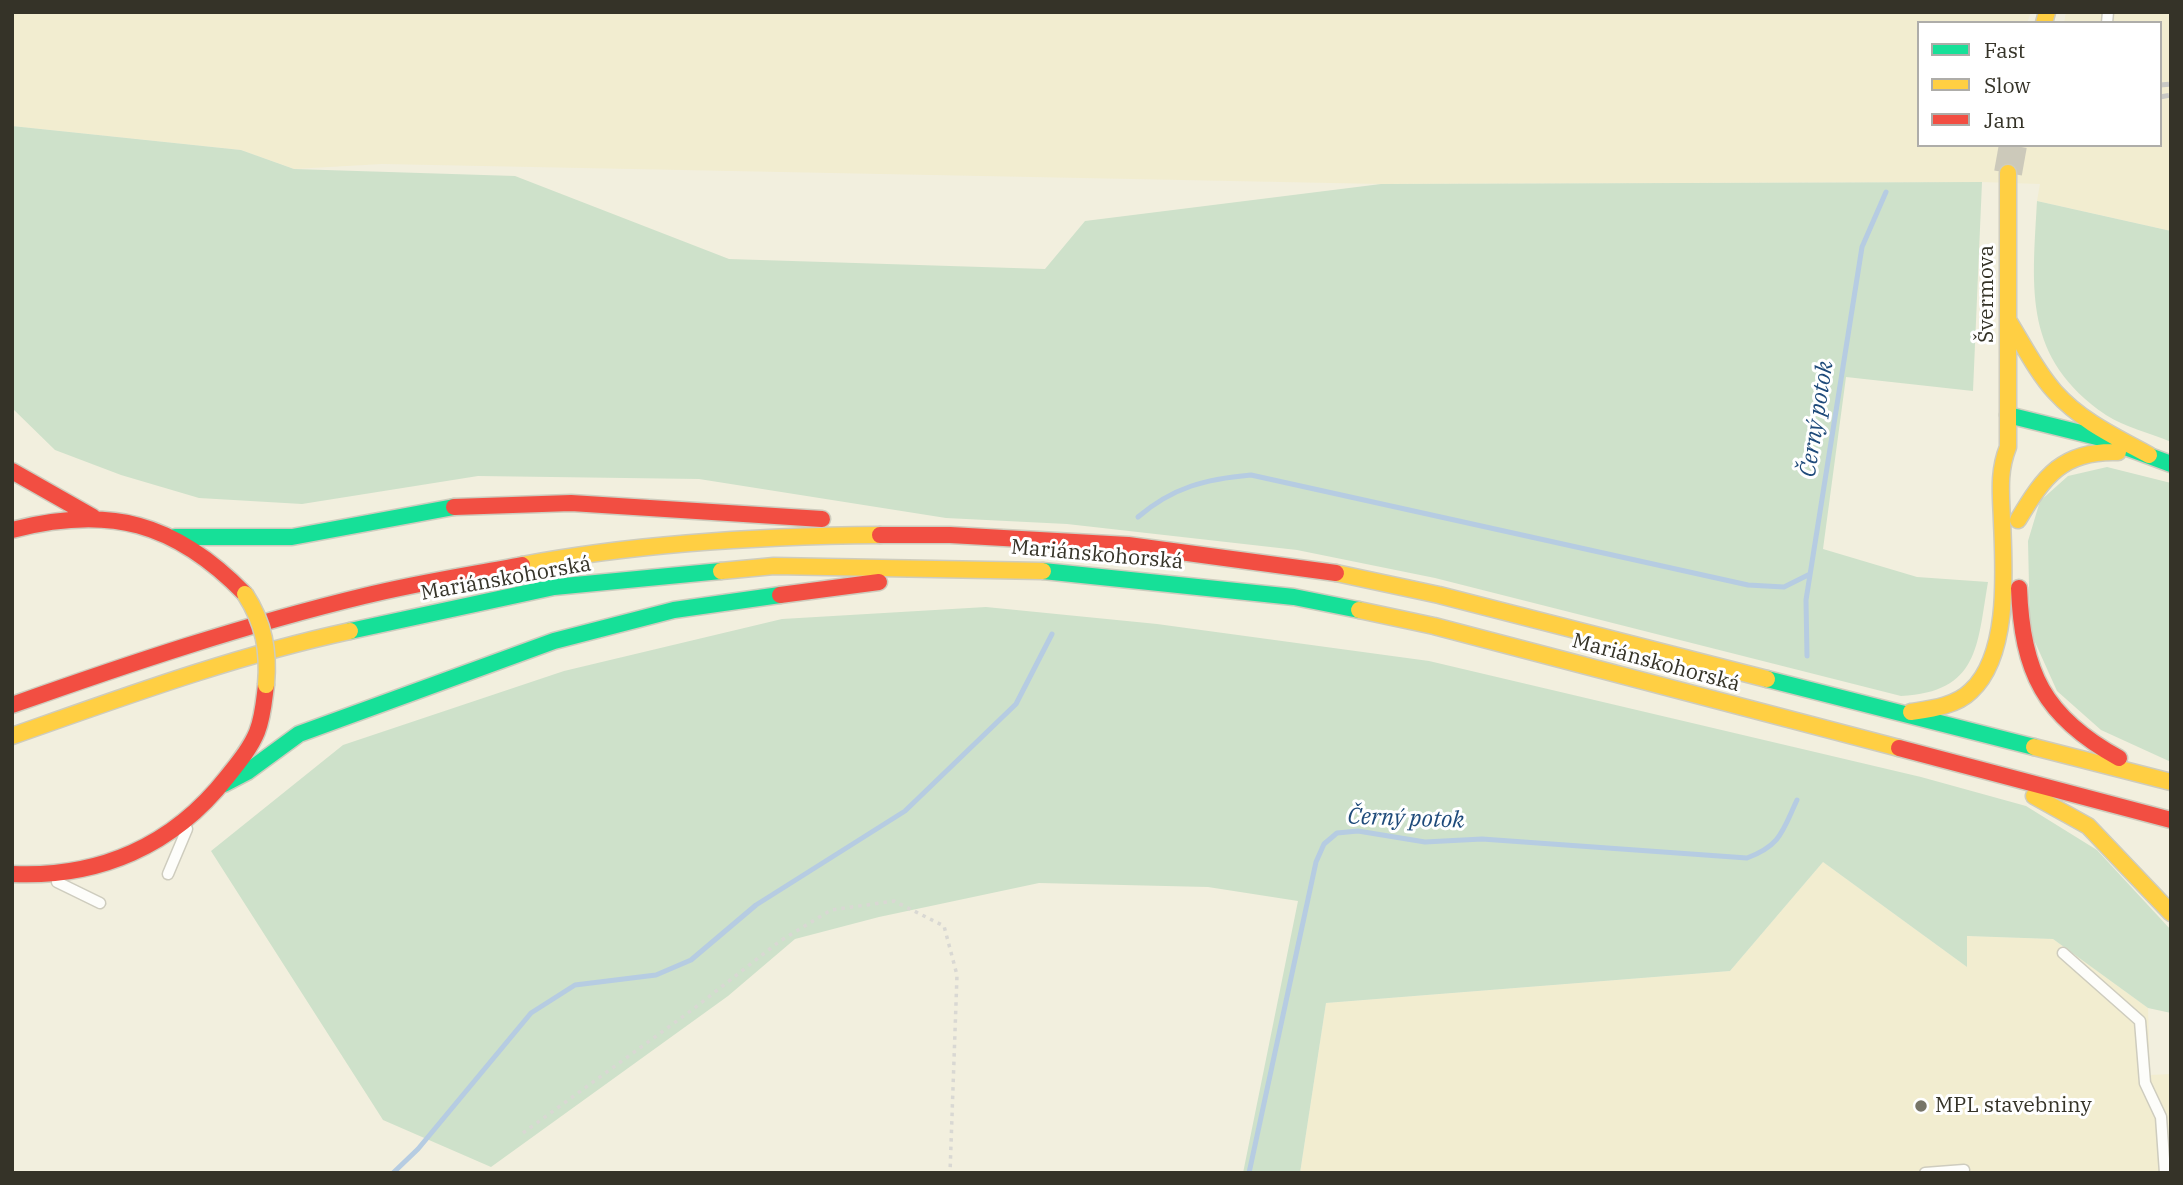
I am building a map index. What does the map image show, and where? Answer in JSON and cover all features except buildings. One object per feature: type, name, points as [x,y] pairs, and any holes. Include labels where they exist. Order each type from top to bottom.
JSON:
[{"type":"main road","name":"Švermova","points":[[2008,173],[2008,447]]},
{"type":"main road","points":[[2008,320],[2057,394],[2086,419],[2149,455]]},
{"type":"main road","points":[[2008,415],[2101,438],[2171,464]]},
{"type":"main road","points":[[2008,447],[2018,467],[2019,621],[2024,650],[2035,682],[2056,714],[2084,738],[2170,782]]},
{"type":"main road","points":[[1905,713],[1946,705],[1963,697],[1978,684],[1994,654],[2003,602],[2000,466],[2008,447]]},
{"type":"main road","points":[[2018,520],[2041,483],[2077,453],[2100,449],[2149,455]]},
{"type":"main road","points":[[12,471],[93,517]]},
{"type":"main road","points":[[175,537],[255,540],[292,538],[439,509],[485,504],[554,504],[858,521],[950,535]]},
{"type":"main road","points":[[12,530],[40,523],[93,517],[126,522],[175,537],[212,560],[246,594],[261,618],[266,640],[266,685],[256,734],[223,783],[193,816],[163,838],[92,868],[17,877]]},
{"type":"main road","name":"Mariánskohorská","points":[[12,705],[165,651],[286,616],[367,595],[561,558],[776,536],[950,535],[1128,545],[1306,567],[1439,595],[2170,782]]},
{"type":"main road","name":"Mariánskohorská","points":[[12,736],[177,678],[289,644],[555,587],[774,566],[1018,568],[1294,597],[1422,624],[2171,820]]},
{"type":"main road","points":[[223,783],[247,772],[299,734],[554,641],[674,610],[804,590],[1018,568]]},
{"type":"main road","points":[[1984,772],[2063,810],[2088,826],[2171,913]]},
{"type":"lane","points":[[168,874],[193,816]]},
{"type":"lane","points":[[44,875],[100,903]]},
{"type":"lane","points":[[2063,953],[2140,1021],[2145,1083],[2161,1117],[2165,1173]]},
{"type":"lane","points":[[1925,1173],[1964,1170]]},
{"type":"path","points":[[523,1133],[692,1010],[780,941],[831,910],[894,901],[944,926],[957,975],[950,1173]]},
{"type":"shaded area","points":[[12,12],[2031,12],[2028,21],[1917,21],[1917,147],[2162,147],[2162,21],[2064,21],[2066,12],[2171,12],[2171,231],[2037,201],[2040,184],[1381,184],[382,164],[294,169],[241,150],[12,126]]},
{"type":"shaded area","name":"MPL stavebniny","points":[[1823,862],[1967,967],[1966,936],[2053,939],[2148,1008],[2150,1075],[2171,1074],[2171,1173],[1300,1173],[1326,1003],[1730,971]]},
{"type":"green space","points":[[12,126],[241,150],[294,169],[515,176],[729,259],[1045,269],[1085,221],[1381,184],[1982,182],[1973,391],[1846,377],[1823,549],[1917,577],[1988,582],[1981,626],[1970,662],[1960,675],[1946,686],[1927,693],[1901,696],[1435,578],[1297,550],[1067,524],[946,518],[699,479],[478,476],[302,504],[199,498],[121,475],[55,450],[12,408]]},
{"type":"green space","points":[[2037,201],[2171,231],[2171,442],[2106,415],[2079,393],[2060,370],[2046,346],[2038,320],[2035,293]]},
{"type":"green space","points":[[2107,467],[2171,483],[2171,762],[2101,730],[2057,691],[2030,631],[2028,541],[2040,501],[2068,476]]},
{"type":"green space","points":[[986,607],[1157,624],[1429,661],[1921,777],[2026,806],[2097,850],[2171,930],[2171,1013],[2148,1008],[2053,939],[1967,936],[1967,967],[1823,862],[1730,971],[1326,1003],[1300,1173],[1243,1173],[1298,901],[1208,887],[1039,883],[879,917],[795,939],[728,996],[491,1167],[383,1120],[211,851],[343,745],[564,671],[782,619]]},
{"type":"waterway","name":"Černý potok","points":[[1807,656],[1806,600],[1862,247],[1886,192]]},
{"type":"waterway","points":[[1138,517],[1164,498],[1191,486],[1251,475],[1748,585],[1784,587],[1810,574]]},
{"type":"waterway","points":[[393,1173],[418,1149],[531,1013],[575,985],[656,975],[691,960],[756,905],[905,811],[1016,704],[1052,634]]},
{"type":"waterway","name":"Černý potok","points":[[1249,1173],[1316,862],[1324,844],[1337,833],[1358,831],[1425,842],[1482,839],[1747,858],[1774,842],[1784,829],[1797,800]]},
{"type":"tunnel","points":[[2008,173],[2013,147]]},
{"type":"railway","points":[[2162,85],[2171,84]]},
{"type":"railway","points":[[2162,97],[2171,95]]},
{"type":"traffic: fast","points":[[2008,415],[2101,438],[2171,464]]},
{"type":"traffic: fast","points":[[175,537],[292,537],[454,507]]},
{"type":"traffic: fast","points":[[350,631],[554,587],[721,571]]},
{"type":"traffic: fast","points":[[1043,571],[1294,597],[1359,610]]},
{"type":"traffic: fast","points":[[224,784],[247,772],[299,734],[554,641],[674,610],[780,595]]},
{"type":"traffic: fast","points":[[1767,679],[2034,747]]},
{"type":"traffic: slow","points":[[2045,21],[2047,12]]},
{"type":"traffic: slow","points":[[1911,712],[1951,703],[1971,691],[1984,675],[1993,656],[1998,634],[2003,587],[2001,483],[2008,447],[2008,173]]},
{"type":"traffic: slow","points":[[2008,320],[2042,375],[2065,402],[2099,428],[2149,455]]},
{"type":"traffic: slow","points":[[2018,520],[2037,491],[2057,469],[2083,456],[2118,452]]},
{"type":"traffic: slow","points":[[522,565],[611,551],[700,542],[880,535]]},
{"type":"traffic: slow","points":[[721,571],[774,566],[1043,571]]},
{"type":"traffic: slow","points":[[1336,573],[1439,595],[1767,679]]},
{"type":"traffic: slow","points":[[245,594],[257,616],[264,638],[266,685]]},
{"type":"traffic: slow","points":[[1359,610],[1434,626],[1899,748]]},
{"type":"traffic: slow","points":[[12,736],[221,665],[350,631]]},
{"type":"traffic: slow","points":[[2034,747],[2171,782]]},
{"type":"traffic: slow","points":[[2034,796],[2088,826],[2171,913]]},
{"type":"traffic: jam","points":[[12,471],[93,517]]},
{"type":"traffic: jam","points":[[454,507],[571,503],[822,519]]},
{"type":"traffic: jam","points":[[12,530],[79,519],[110,520],[139,526],[193,550],[245,594]]},
{"type":"traffic: jam","points":[[880,535],[950,535],[1128,545],[1336,573]]},
{"type":"traffic: jam","points":[[12,705],[230,632],[319,607],[384,591],[522,565]]},
{"type":"traffic: jam","points":[[780,595],[879,582]]},
{"type":"traffic: jam","points":[[2019,588],[2025,644],[2042,689],[2072,726],[2119,758]]},
{"type":"traffic: jam","points":[[12,874],[44,874],[104,863],[132,853],[183,822],[206,801],[244,756],[261,721],[266,685]]},
{"type":"traffic: jam","points":[[1899,748],[2171,820]]},
{"type":"place","name":"MPL stavebniny","points":[[1921,1106]]}]
